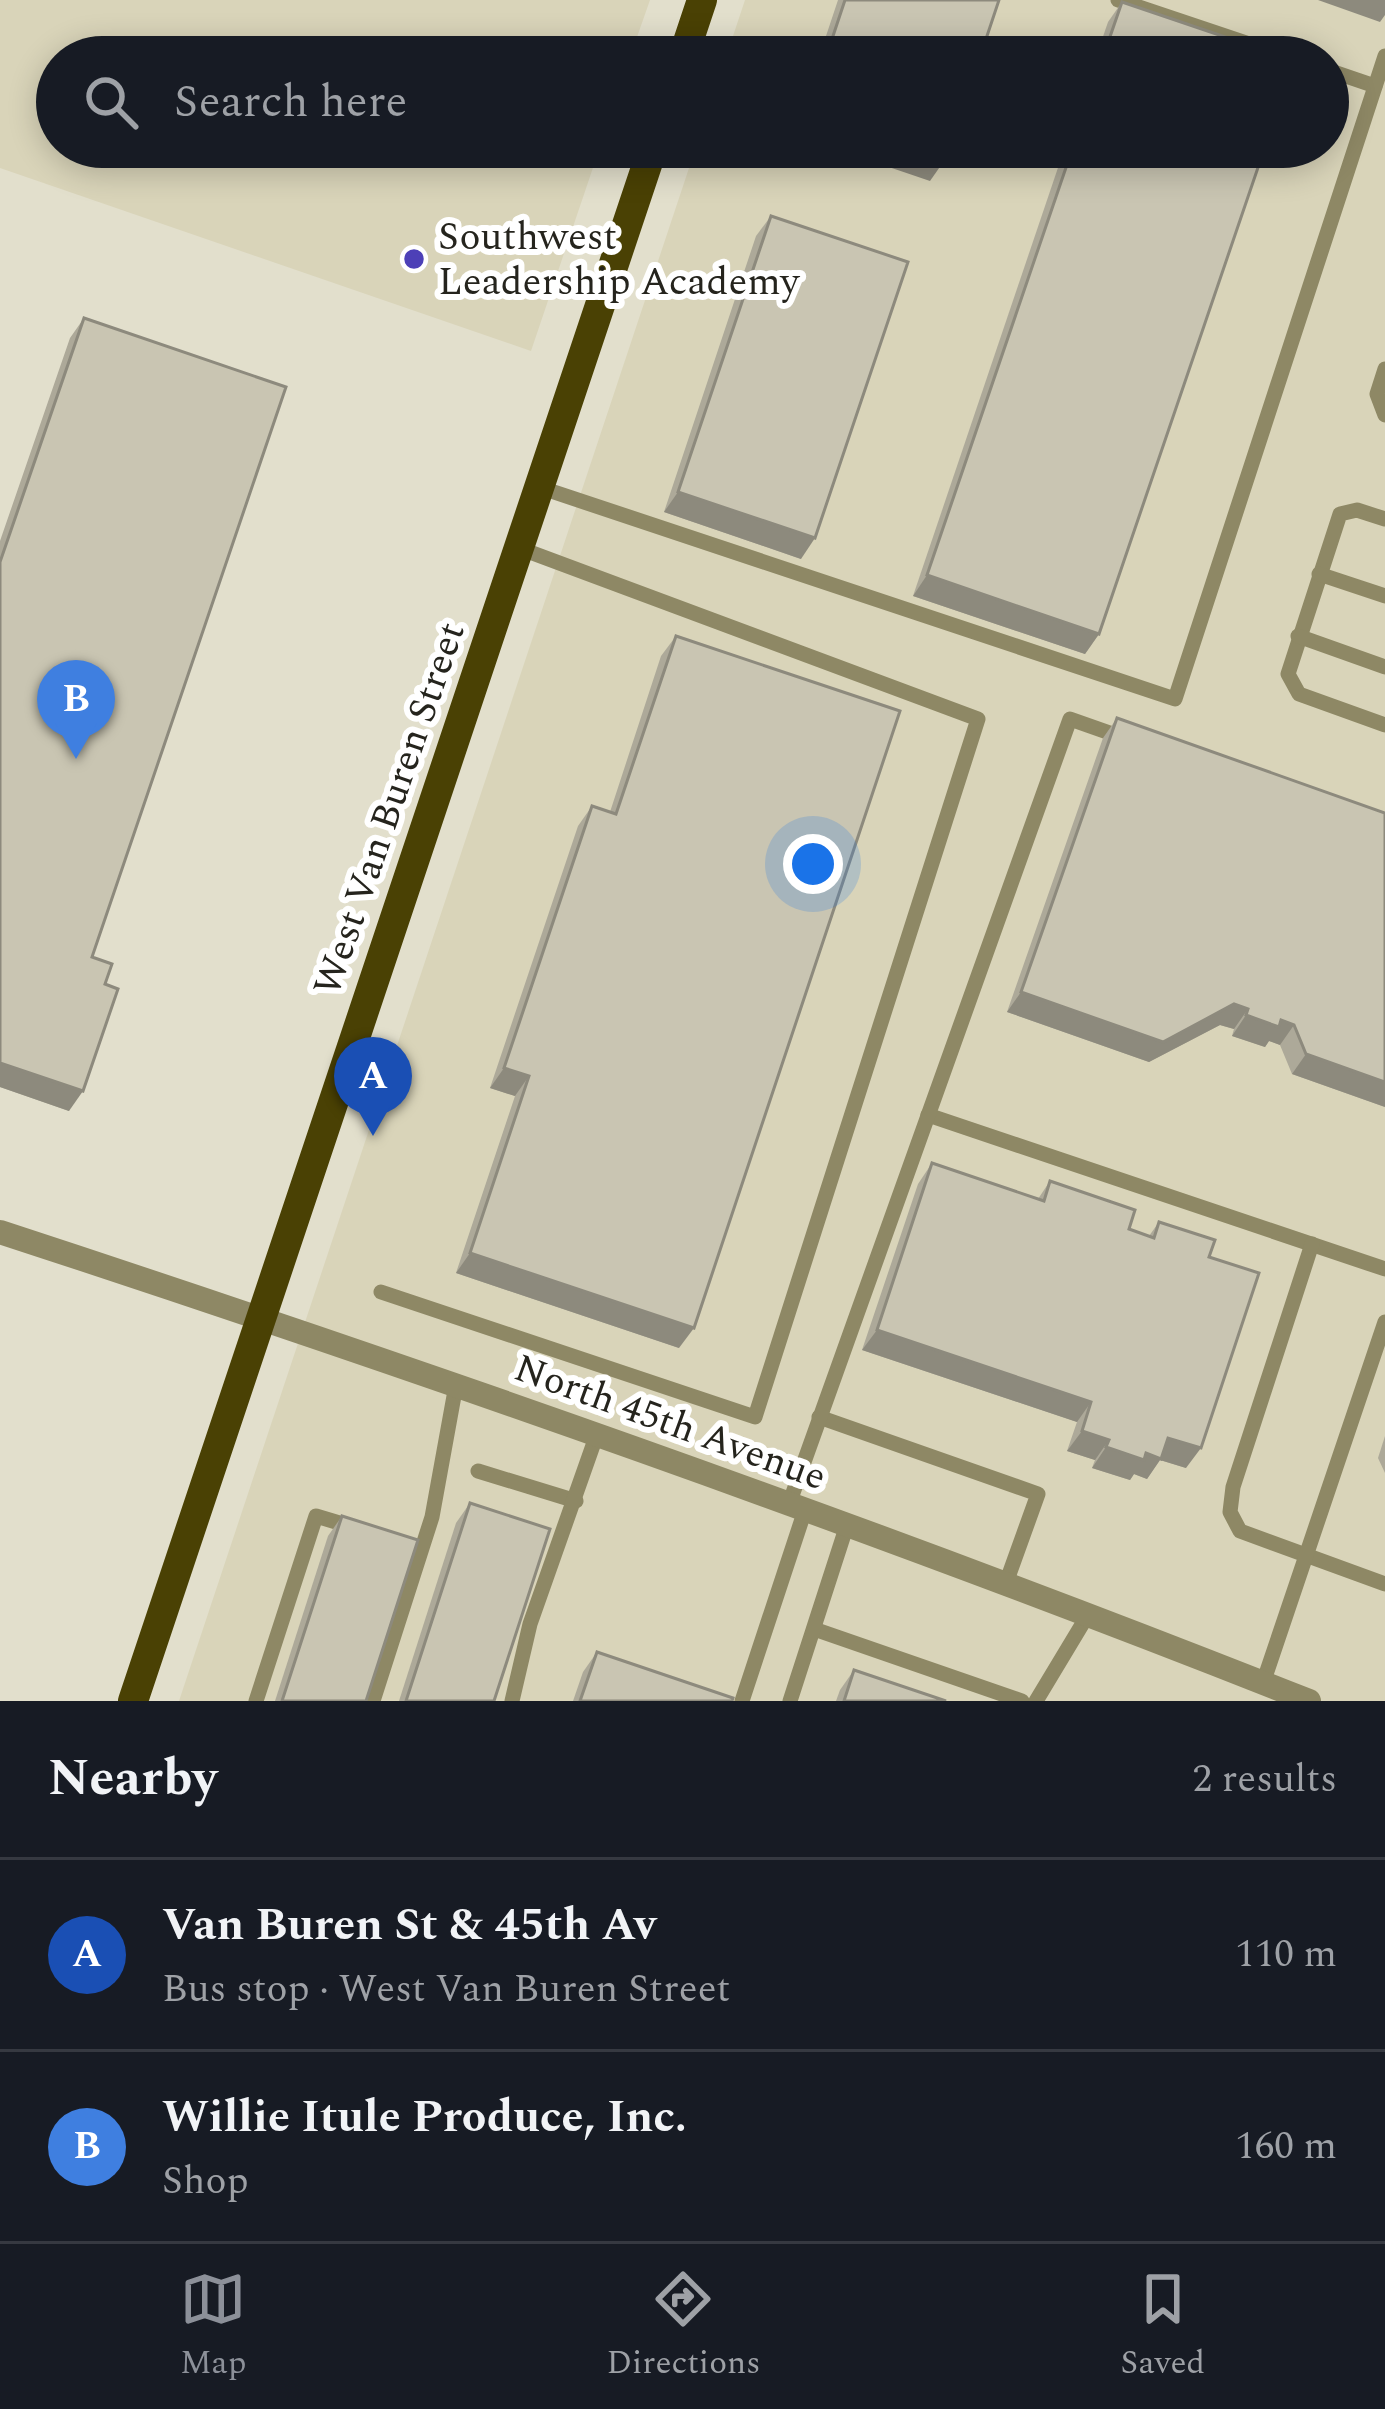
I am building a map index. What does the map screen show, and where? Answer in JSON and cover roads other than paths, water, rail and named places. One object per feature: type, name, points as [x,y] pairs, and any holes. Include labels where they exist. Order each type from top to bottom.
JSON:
[{"type":"main road","points":[[690,36],[702,0]]},
{"type":"main road","name":"West Van Buren Street","points":[[133,1701],[646,168]]},
{"type":"street","name":"North 45th Avenue","points":[[0,1232],[597,1434],[1089,1613],[1309,1701]]},
{"type":"lane","points":[[1118,0],[1225,36]]},
{"type":"lane","points":[[1349,165],[1385,56]]},
{"type":"lane","points":[[1349,77],[1375,86]]},
{"type":"lane","points":[[539,487],[1174,699],[1348,168]]},
{"type":"lane","points":[[1385,369],[1376,394],[1385,415]]},
{"type":"lane","points":[[1385,519],[1358,510],[1340,514],[1288,674],[1293,691],[1385,725]]},
{"type":"lane","points":[[381,1292],[755,1418],[978,719],[519,548]]},
{"type":"lane","points":[[1319,574],[1385,596]]},
{"type":"lane","points":[[1298,637],[1385,667]]},
{"type":"lane","points":[[742,1701],[819,1418],[1070,719],[1137,743]]},
{"type":"lane","points":[[928,1115],[1385,1269]]},
{"type":"lane","points":[[1312,1244],[1233,1487],[1230,1512],[1240,1531],[1385,1584]]},
{"type":"lane","points":[[1263,1683],[1385,1322]]},
{"type":"lane","points":[[374,1701],[422,1548],[456,1385]]},
{"type":"lane","points":[[819,1418],[1039,1494],[1006,1583]]},
{"type":"lane","points":[[512,1701],[530,1624],[597,1434]]},
{"type":"lane","points":[[478,1472],[576,1501]]},
{"type":"lane","points":[[256,1701],[316,1516],[380,1535]]},
{"type":"lane","points":[[790,1701],[847,1525]]},
{"type":"lane","points":[[401,1542],[422,1548]]},
{"type":"lane","points":[[1036,1701],[1089,1613]]},
{"type":"lane","points":[[814,1628],[1022,1701]]},
{"type":"place","name":"Southwest Leadership Academy","points":[[414,259]]},
{"type":"place","name":"Willie Itule Produce, Inc.","points":[[76,759]]},
{"type":"place","name":"Van Buren St & 45th Av","points":[[373,1136]]}]
